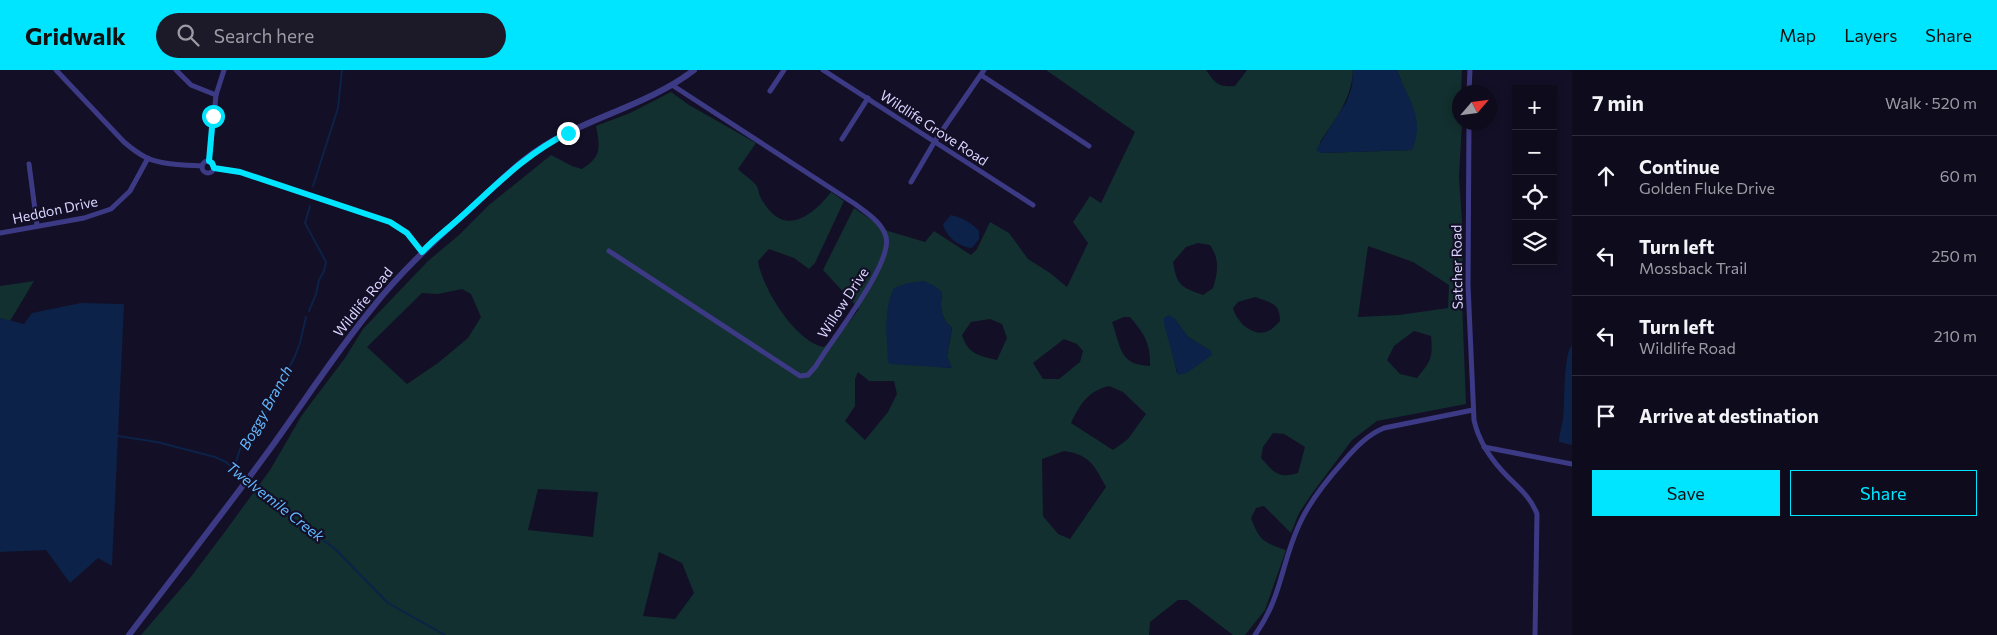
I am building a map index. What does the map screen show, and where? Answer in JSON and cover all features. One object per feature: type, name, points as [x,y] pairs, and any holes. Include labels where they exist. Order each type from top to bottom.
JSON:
[{"type":"street","points":[[56,70],[124,142],[148,158],[174,164],[202,166]]},
{"type":"street","points":[[176,70],[191,85],[216,95]]},
{"type":"street","points":[[214,168],[209,161],[216,95],[224,70]]},
{"type":"street","name":"Wildlife Road","points":[[129,635],[253,472],[354,331],[388,288],[422,252],[488,190],[526,158],[552,141],[672,85],[694,70]]},
{"type":"street","points":[[770,91],[784,70]]},
{"type":"street","name":"Wildlife Grove Road","points":[[823,70],[1033,205]]},
{"type":"street","points":[[1470,70],[1470,85]]},
{"type":"street","points":[[911,182],[935,141],[982,72],[1090,146]]},
{"type":"street","name":"Willow Drive","points":[[609,250],[800,376],[808,375],[816,366],[868,288],[882,259],[886,247],[885,235],[879,224],[870,215],[672,85]]},
{"type":"street","points":[[842,139],[868,98]]},
{"type":"street","name":"Satcher Road","points":[[1469,130],[1467,234],[1473,410],[1476,430],[1484,447],[1496,464],[1528,497],[1537,514],[1535,635]]},
{"type":"street","name":"Heddon Drive","points":[[0,233],[84,218],[111,209],[130,191],[148,158]]},
{"type":"street","points":[[202,166],[205,162],[209,161]]},
{"type":"street","points":[[29,164],[37,225]]},
{"type":"street","points":[[202,166],[203,171],[208,173],[212,172],[214,168]]},
{"type":"street","points":[[214,168],[240,172],[390,222],[407,233],[422,252]]},
{"type":"street","points":[[1255,635],[1276,600],[1294,537],[1304,514],[1325,483],[1354,450],[1372,433],[1384,428],[1473,410]]},
{"type":"street","points":[[1484,447],[1572,464]]},
{"type":"green space","points":[[1046,70],[1206,70],[1218,84],[1235,86],[1247,70],[1353,70],[1350,90],[1346,99],[1320,142],[1321,153],[1412,150],[1401,80],[1397,70],[1462,70],[1461,85],[1452,85],[1452,130],[1462,130],[1459,177],[1463,236],[1462,301],[1466,404],[1377,421],[1352,440],[1299,513],[1291,533],[1264,506],[1256,508],[1251,518],[1260,536],[1267,543],[1286,550],[1265,610],[1245,635],[1233,635],[1187,600],[1178,600],[1150,622],[1149,635],[141,635],[190,578],[270,470],[302,415],[345,358],[363,329],[428,261],[459,235],[489,205],[551,155],[582,169],[593,160],[598,151],[596,126],[630,113],[671,92],[689,105],[756,143],[738,169],[756,185],[759,195],[765,204],[779,218],[787,221],[804,217],[819,206],[831,192],[844,201],[815,263],[809,269],[794,258],[769,249],[758,261],[766,285],[782,313],[802,336],[824,347],[845,327],[859,309],[823,270],[854,208],[888,231],[925,242],[934,231],[971,255],[977,249],[990,222],[1009,233],[1028,259],[1067,287],[1088,243],[1073,222],[1090,196],[1101,203],[1135,132]],"holes":[[[1198,243],[1210,245],[1217,261],[1213,288],[1203,295],[1185,287],[1178,281],[1173,262],[1186,247]],[[1368,246],[1413,262],[1449,285],[1448,308],[1399,315],[1358,317]],[[462,289],[471,294],[481,317],[468,338],[438,363],[407,384],[367,347],[422,293],[438,294]],[[942,292],[943,316],[952,328],[947,356],[951,368],[922,365]],[[1255,297],[1273,304],[1278,310],[1280,321],[1270,330],[1262,333],[1257,332],[1241,323],[1233,308],[1238,302]],[[1124,317],[1130,317],[1146,339],[1150,366],[1140,365],[1127,358],[1120,347],[1112,322]],[[1164,318],[1174,318],[1188,337],[1211,351],[1177,373]],[[990,319],[1002,324],[1007,338],[997,360],[975,353],[967,346],[962,335],[971,322]],[[1414,331],[1431,336],[1432,349],[1430,359],[1417,378],[1400,374],[1387,360],[1394,346]],[[1064,339],[1077,344],[1083,351],[1080,362],[1059,379],[1043,379],[1033,363]],[[858,372],[869,381],[894,381],[897,394],[888,412],[865,440],[845,421],[855,406],[855,379]],[[1109,386],[1123,392],[1146,414],[1128,439],[1113,450],[1071,423],[1081,404],[1095,391]],[[1273,433],[1284,434],[1305,447],[1298,473],[1291,475],[1277,473],[1261,458],[1263,447]],[[1064,451],[1085,458],[1094,467],[1106,487],[1070,539],[1058,534],[1043,516],[1042,459]],[[538,489],[598,492],[593,537],[528,530]],[[659,552],[682,563],[694,593],[675,619],[643,616]]]},
{"type":"green space","points":[[34,281],[10,321],[0,318],[0,286]]},
{"type":"water","points":[[1353,70],[1397,70],[1414,109],[1416,119],[1416,139],[1412,150],[1321,153],[1316,150],[1347,101],[1352,86]]},
{"type":"water","points":[[951,215],[973,225],[979,231],[979,239],[972,248],[958,243],[947,233],[943,224]]},
{"type":"water","points":[[924,281],[942,292],[943,316],[952,328],[947,356],[952,368],[890,364],[888,362],[887,314],[894,288],[908,283]]},
{"type":"water","points":[[81,303],[124,304],[112,566],[98,558],[70,583],[46,550],[0,552],[0,318],[24,324],[32,313]]},
{"type":"water","points":[[1169,315],[1174,318],[1188,337],[1211,351],[1212,355],[1187,373],[1178,375],[1164,324],[1164,318]]},
{"type":"water","points":[[1572,345],[1572,445],[1559,442],[1559,436],[1563,419],[1567,358]]},
{"type":"waterway","name":"Boggy Branch","points":[[313,186],[338,108],[342,70]]},
{"type":"waterway","name":"Boggy Branch","points":[[309,311],[326,262],[305,223],[310,206]]},
{"type":"waterway","name":"Boggy Branch","points":[[237,470],[236,462],[240,449],[265,414],[295,356],[306,317]]},
{"type":"waterway","name":"Twelvemile Creek","points":[[118,436],[157,442],[215,457],[226,462],[245,479]]},
{"type":"waterway","name":"Twelvemile Creek","points":[[249,482],[292,518],[334,548],[388,603],[445,635]]},
{"type":"route","points":[[213,116],[209,161],[214,168],[240,172],[390,222],[407,233],[422,252],[488,190],[526,158],[568,133]]}]
